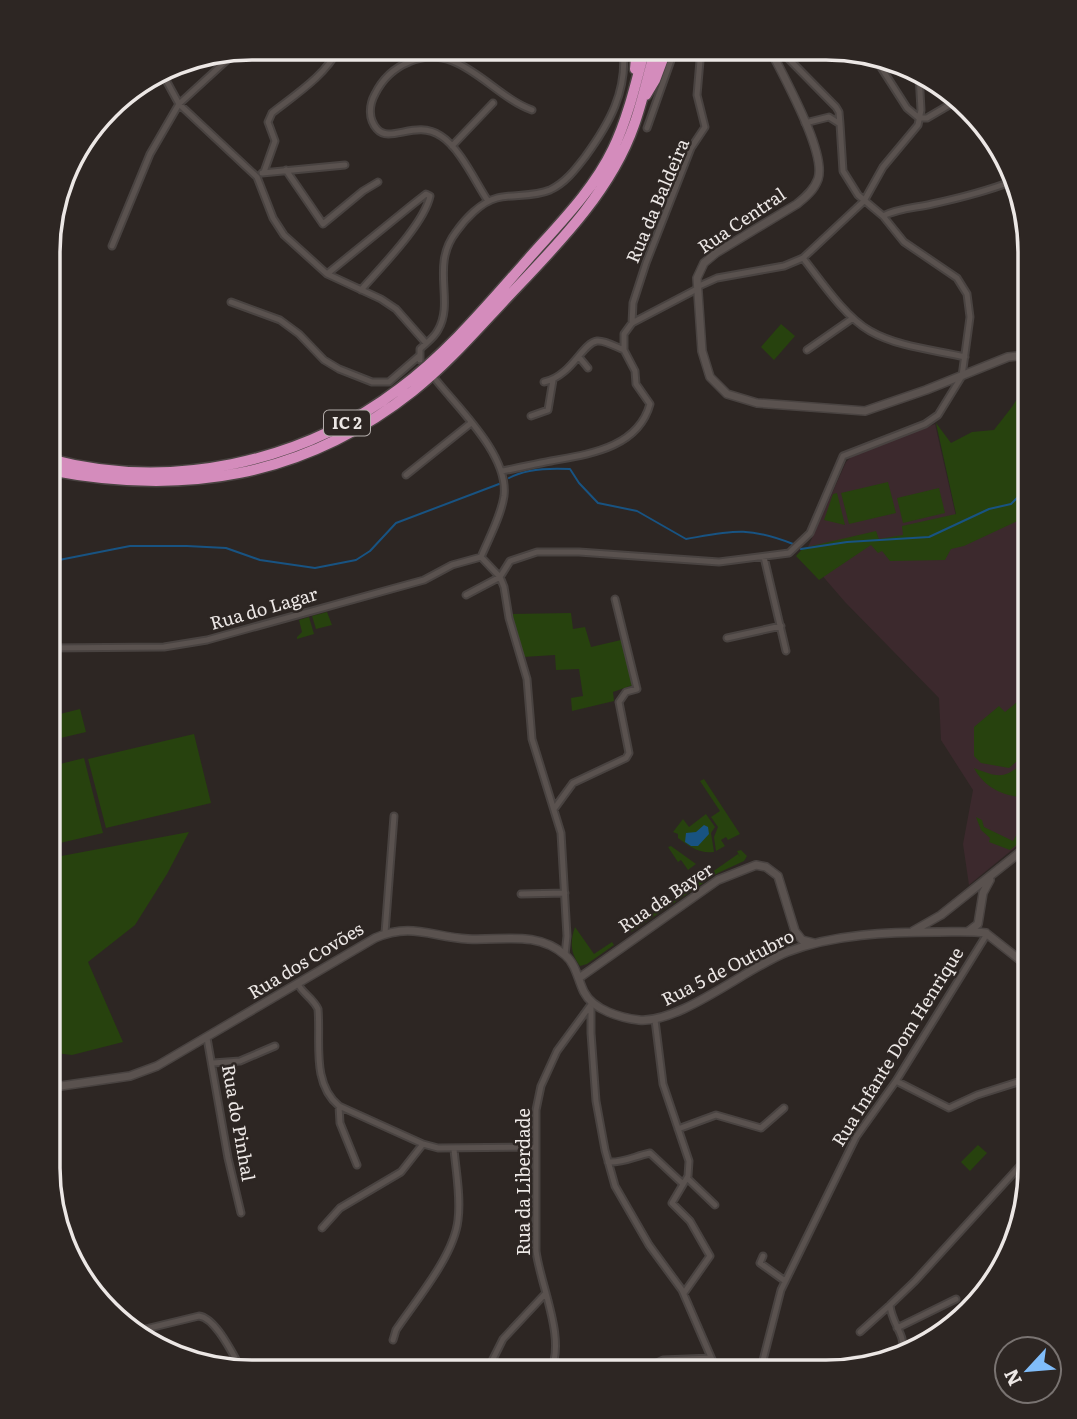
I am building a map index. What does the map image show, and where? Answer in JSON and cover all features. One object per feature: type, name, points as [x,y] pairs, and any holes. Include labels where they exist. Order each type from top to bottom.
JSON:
[{"type":"highway","points":[[634,88],[636,59]]},
{"type":"highway","name":"IC 2","points":[[60,461],[94,469],[169,473],[223,466],[302,444],[338,428],[375,406],[450,345],[586,192],[614,148],[642,59]]},
{"type":"highway","name":"IC 2","points":[[60,472],[94,479],[135,482],[203,480],[273,465],[367,423],[406,396],[443,365],[512,292],[603,186],[634,126],[653,59]]},
{"type":"highway","points":[[639,108],[655,80],[663,59]]},
{"type":"street","points":[[264,172],[275,141],[268,122],[272,113],[324,71],[334,59]]},
{"type":"street","points":[[419,59],[400,66],[386,77],[371,104],[373,125],[385,135],[409,129],[432,132],[452,146],[488,201]]},
{"type":"street","points":[[451,59],[469,68],[506,97],[531,110]]},
{"type":"street","points":[[231,302],[280,320],[299,334],[324,360],[339,369],[360,378],[389,383],[420,358],[420,349],[438,330],[443,315],[442,264],[445,250],[456,232],[488,201],[548,190],[558,185],[577,167],[611,118],[622,82],[623,59]]},
{"type":"street","points":[[647,128],[671,59]]},
{"type":"street","name":"Rua da Baldeira","points":[[632,323],[633,303],[646,263],[691,148],[705,127],[697,95],[700,59]]},
{"type":"street","name":"Rua Central","points":[[697,288],[700,270],[709,258],[797,204],[814,187],[818,178],[818,153],[775,59]]},
{"type":"street","points":[[466,596],[500,577],[510,561],[537,552],[579,552],[707,562],[764,558],[789,553],[810,533],[843,456],[926,424],[938,415],[949,399],[962,376],[970,317],[967,294],[957,278],[904,242],[883,216],[858,195],[844,171],[839,112],[789,59]]},
{"type":"street","points":[[112,246],[150,154],[178,104],[226,61]]},
{"type":"street","points":[[883,69],[907,108],[919,118],[927,118],[949,105]]},
{"type":"street","points":[[167,79],[178,104],[257,177],[278,226],[327,274],[396,309],[426,343]]},
{"type":"street","points":[[615,347],[632,323],[717,278],[784,266],[803,258],[864,201],[883,167],[918,125],[921,110],[920,84]]},
{"type":"street","points":[[452,146],[493,103]]},
{"type":"street","points":[[805,123],[829,117],[840,124]]},
{"type":"street","points":[[257,177],[264,172],[345,165]]},
{"type":"street","points":[[286,170],[323,224],[378,182]]},
{"type":"street","points":[[883,216],[896,210],[945,201],[1005,184]]},
{"type":"street","points":[[327,274],[426,194],[430,196],[419,219],[362,290]]},
{"type":"street","points":[[803,258],[853,318],[867,330],[883,338],[965,357]]},
{"type":"street","points":[[697,288],[704,363],[719,388],[741,400],[866,411],[943,384],[1008,357],[1018,356]]},
{"type":"street","points":[[807,350],[853,318]]},
{"type":"street","points":[[502,471],[587,456],[620,443],[635,430],[648,413],[650,404],[636,384],[635,371],[624,349],[624,334]]},
{"type":"street","points":[[544,382],[564,373],[588,346],[596,342],[624,349]]},
{"type":"street","points":[[579,357],[588,368]]},
{"type":"street","points":[[436,380],[493,452],[502,471],[502,506],[481,557],[500,577],[527,679],[532,739],[554,809],[563,849],[567,936],[565,955],[591,1003],[596,1101],[608,1162],[615,1186],[629,1213],[684,1293],[712,1360]]},
{"type":"street","points":[[531,416],[548,410],[553,380]]},
{"type":"street","points":[[943,384],[949,399]]},
{"type":"street","points":[[407,475],[471,423]]},
{"type":"street","name":"Rua do Lagar","points":[[60,648],[163,647],[206,640],[424,580],[452,565],[481,557]]},
{"type":"street","points":[[764,558],[786,651]]},
{"type":"street","points":[[554,809],[573,783],[626,758],[629,753],[619,702],[626,692],[637,689],[615,598]]},
{"type":"street","points":[[727,638],[781,626]]},
{"type":"street","points":[[385,933],[394,816]]},
{"type":"street","points":[[987,933],[946,932],[939,926],[941,915],[1017,855]]},
{"type":"street","name":"Rua da Bayer","points":[[579,978],[718,880],[756,865],[766,866],[778,876],[795,931]]},
{"type":"street","points":[[966,932],[976,926],[983,893],[994,873]]},
{"type":"street","points":[[521,894],[565,893]]},
{"type":"street","points":[[967,895],[980,904]]},
{"type":"street","name":"Rua 5 de Outubro","points":[[909,932],[941,915]]},
{"type":"street","points":[[979,918],[987,933],[1017,957]]},
{"type":"street","name":"Rua dos Covões","points":[[60,1086],[116,1079],[144,1072],[385,933],[414,929],[467,939],[527,938],[565,955]]},
{"type":"street","points":[[795,931],[802,940],[814,943]]},
{"type":"street","points":[[787,952],[793,943],[795,931]]},
{"type":"street","name":"Rua 5 de Outubro","points":[[591,1003],[630,1018],[655,1020],[675,1013],[787,952],[814,943],[909,932],[946,932]]},
{"type":"street","name":"Rua Infante Dom Henrique","points":[[763,1360],[774,1311],[785,1281],[856,1137],[896,1081],[987,933]]},
{"type":"street","points":[[298,984],[313,999],[318,1009],[320,1077],[333,1101],[423,1144],[454,1149],[536,1147]]},
{"type":"street","name":"Rua da Liberdade","points":[[555,1360],[548,1300],[536,1251],[536,1110],[541,1086],[557,1051],[591,1003]]},
{"type":"street","points":[[655,1020],[663,1084],[689,1161],[687,1178],[672,1203],[690,1222],[710,1256],[684,1293]]},
{"type":"street","name":"Rua do Pinhal","points":[[207,1038],[228,1158],[241,1213]]},
{"type":"street","points":[[213,1063],[240,1061],[275,1046]]},
{"type":"street","points":[[896,1081],[949,1108],[977,1095],[1017,1082]]},
{"type":"street","points":[[339,1105],[341,1123],[357,1165]]},
{"type":"street","points":[[678,1129],[716,1115],[761,1128],[784,1108]]},
{"type":"street","points":[[322,1228],[340,1208],[401,1172],[423,1144]]},
{"type":"street","points":[[393,1340],[396,1330],[440,1265],[458,1224],[454,1149]]},
{"type":"street","points":[[608,1162],[623,1163],[650,1153],[683,1184]]},
{"type":"street","points":[[860,1332],[915,1281],[1017,1169]]},
{"type":"street","points":[[687,1178],[715,1205]]},
{"type":"street","points":[[763,1256],[760,1263],[785,1281]]},
{"type":"street","points":[[492,1360],[503,1339],[545,1294]]},
{"type":"street","points":[[897,1328],[956,1299]]},
{"type":"street","points":[[890,1305],[890,1316],[903,1339],[902,1344]]},
{"type":"street","points":[[147,1329],[199,1316],[206,1317],[235,1359]]},
{"type":"street","points":[[663,1360],[711,1357]]},
{"type":"shaded area","points":[[935,424],[957,521],[1018,499],[1017,846],[969,885],[963,844],[973,790],[941,740],[939,698],[845,602],[801,551],[808,547],[846,462],[851,457]]},
{"type":"green space","points":[[781,324],[795,336],[774,360],[761,347]]},
{"type":"green space","points":[[1017,399],[1018,521],[964,546],[951,549],[945,560],[890,561],[882,551],[878,553],[871,545],[819,580],[796,556],[803,548],[876,531],[879,539],[903,535],[902,526],[956,514],[936,423],[951,443],[972,432],[994,430]]},
{"type":"green space","points":[[888,482],[896,513],[849,524],[841,493]]},
{"type":"green space","points":[[939,488],[945,513],[903,523],[897,498]]},
{"type":"green space","points":[[837,493],[845,525],[824,520],[833,494]]},
{"type":"green space","points":[[327,612],[332,625],[316,629],[312,616]]},
{"type":"green space","points":[[571,613],[573,629],[585,627],[591,647],[621,640],[633,685],[613,692],[614,701],[572,711],[571,698],[583,696],[579,669],[556,670],[555,655],[523,657],[511,614]]},
{"type":"green space","points":[[309,617],[314,634],[297,639],[302,632],[299,620]]},
{"type":"green space","points":[[1018,702],[1017,761],[1009,768],[981,763],[974,756],[974,727],[999,706],[1005,712]]},
{"type":"green space","points":[[80,709],[86,732],[60,738],[60,714]]},
{"type":"green space","points":[[194,734],[211,803],[106,828],[88,759]]},
{"type":"green space","points":[[84,758],[103,833],[60,843],[60,764]]},
{"type":"green space","points":[[1017,767],[1017,797],[990,786],[974,768],[998,775]]},
{"type":"green space","points":[[704,779],[740,834],[728,840],[726,837],[721,840],[725,846],[716,851],[714,837],[718,827],[711,817],[720,811],[700,781]]},
{"type":"green space","points":[[706,814],[715,827],[711,833],[714,852],[694,849],[673,832],[683,819],[689,827]]},
{"type":"green space","points":[[976,817],[982,820],[984,827],[1013,841],[1017,834],[1017,844],[1010,850],[989,842],[990,838],[981,830]]},
{"type":"green space","points":[[189,832],[135,925],[88,962],[123,1042],[72,1055],[60,1054],[60,856]]},
{"type":"green space","points":[[671,846],[696,864],[688,870],[681,860],[678,862],[668,847]]},
{"type":"green space","points":[[741,850],[747,856],[744,861],[718,873],[631,932],[629,930],[738,854],[740,857],[737,851]]},
{"type":"green space","points":[[575,927],[594,954],[612,942],[614,945],[580,966],[572,947]]},
{"type":"green space","points":[[978,1145],[987,1153],[970,1171],[961,1162]]},
{"type":"water","points":[[704,825],[708,827],[709,834],[698,846],[685,842],[686,833],[696,832]]},
{"type":"waterway","points":[[509,478],[531,470],[570,469],[598,503],[637,511],[686,539],[751,532],[793,544]]},
{"type":"waterway","points":[[60,560],[130,546],[187,546],[226,548],[260,560],[315,568],[356,560],[370,551],[396,523],[499,484]]},
{"type":"waterway","points":[[801,549],[847,542],[929,537],[989,509],[1011,504],[1018,497]]}]
